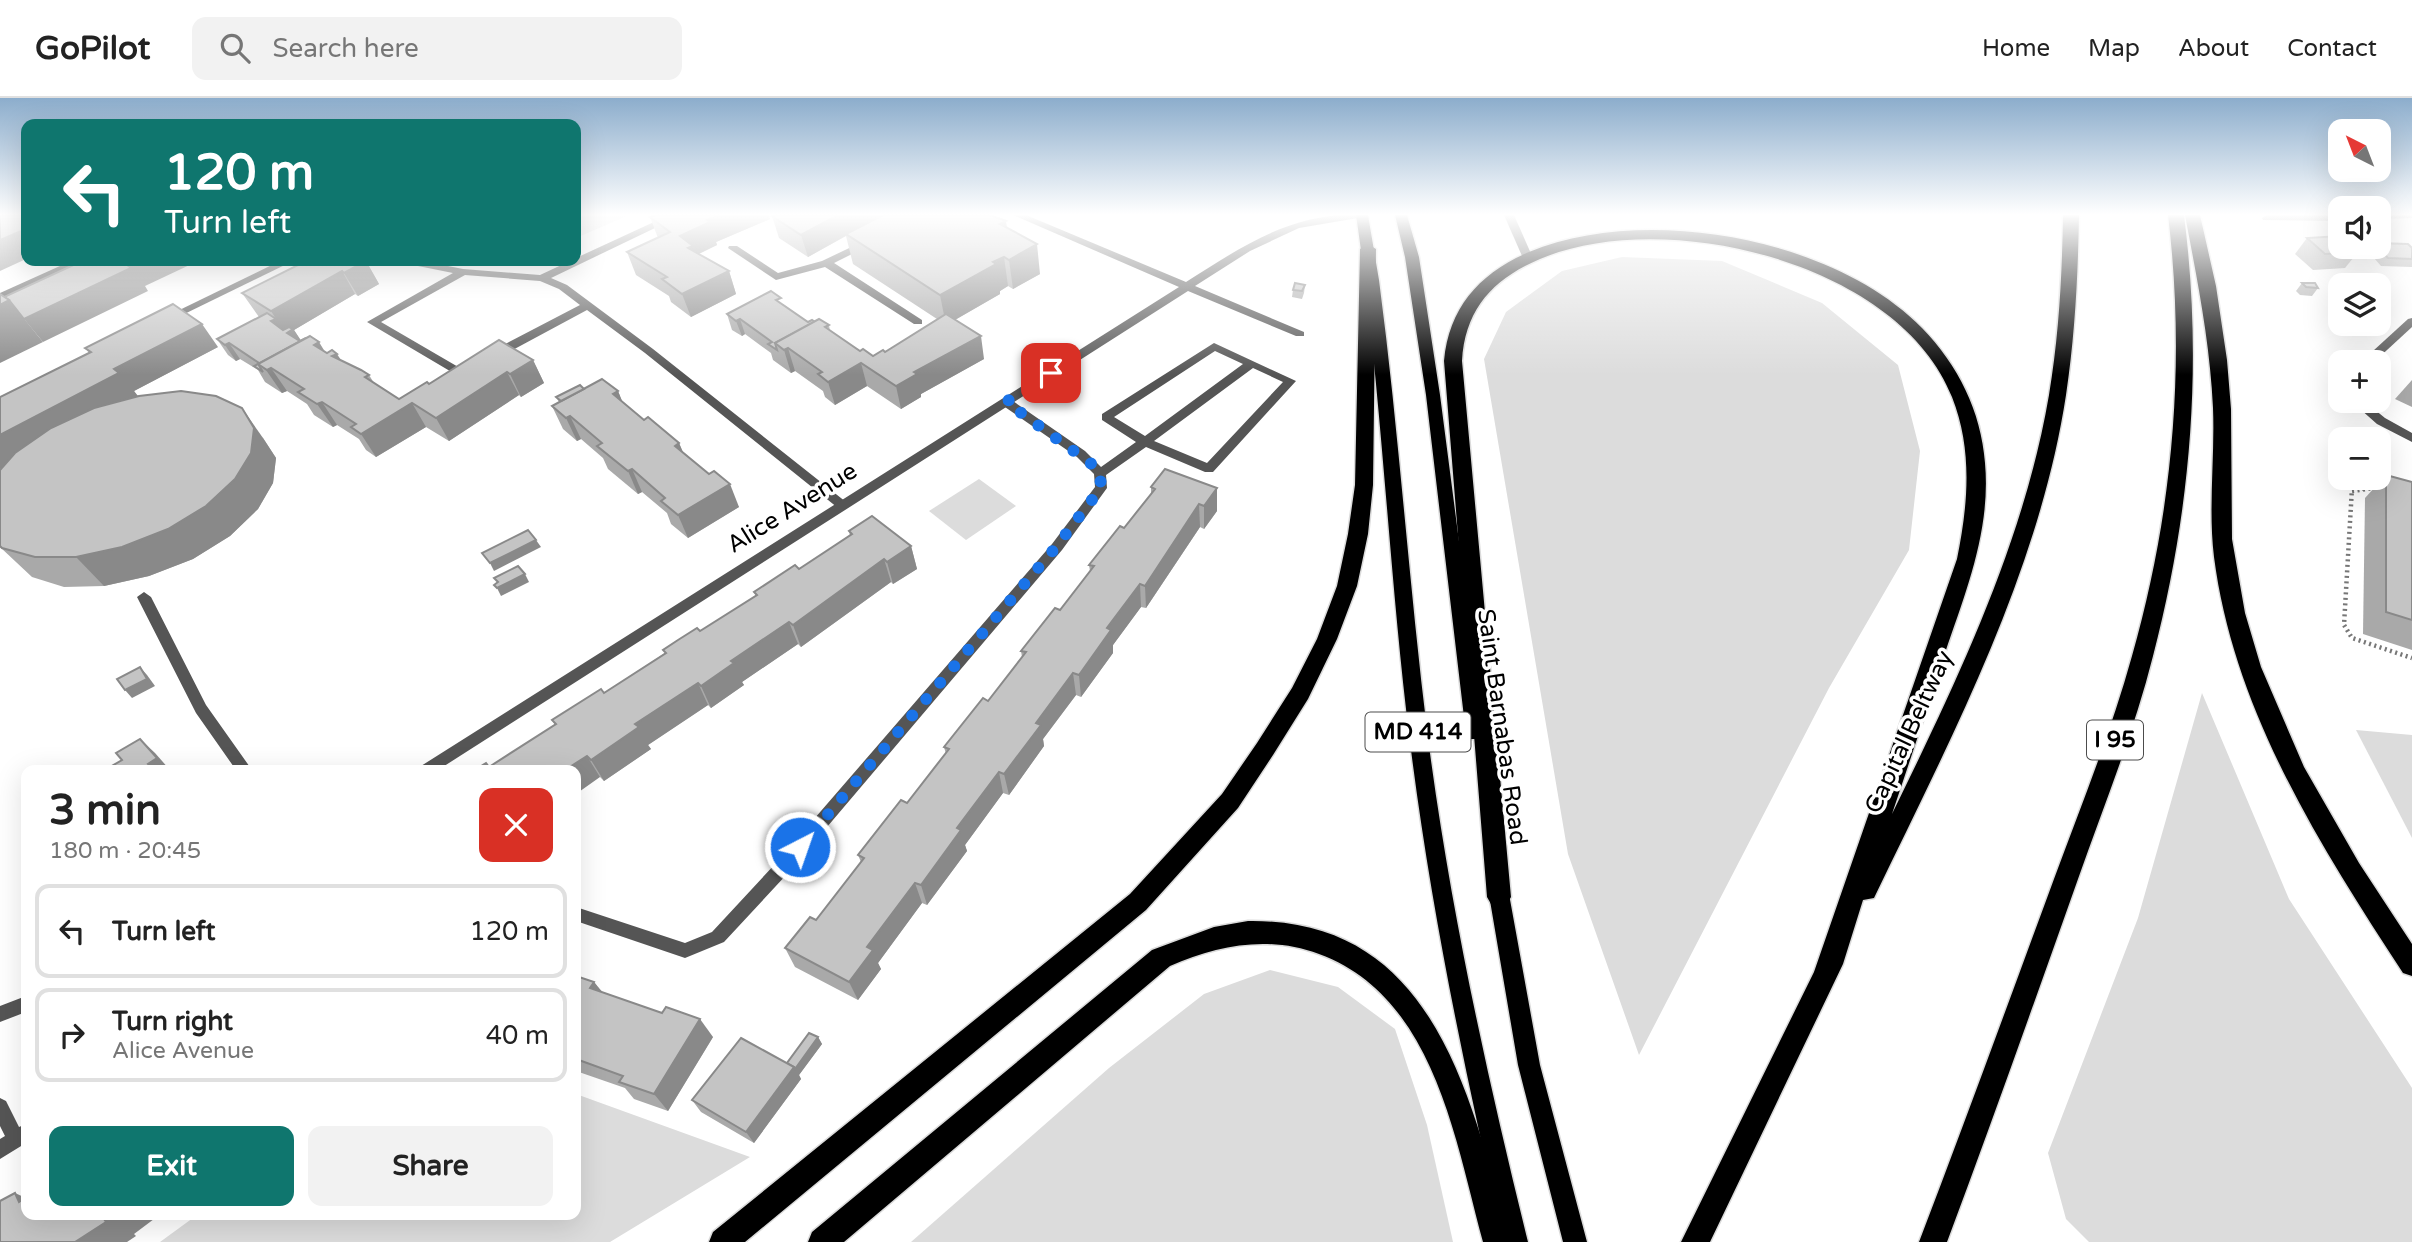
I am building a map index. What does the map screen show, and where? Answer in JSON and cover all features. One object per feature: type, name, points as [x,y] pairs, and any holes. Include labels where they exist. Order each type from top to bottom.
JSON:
[{"type":"highway","points":[[723,1242],[1083,951],[1138,902],[1230,801],[1265,749],[1300,693],[1328,639],[1347,586],[1358,534],[1364,485],[1368,268]]},
{"type":"highway","points":[[1499,897],[1453,350],[1460,318],[1474,293],[1509,268]]},
{"type":"highway","points":[[1813,268],[1856,287],[1898,315],[1926,342],[1949,373],[1965,409],[1975,444],[1978,481],[1976,519],[1967,559],[1826,974]]},
{"type":"highway","name":"Capital Beltway","points":[[1695,1242],[1961,693],[2000,604],[2033,505],[2052,432],[2063,365],[2070,268]]},
{"type":"highway","name":"I 95","points":[[1933,1242],[2013,1030],[2142,657],[2165,555],[2186,401],[2183,268]]},
{"type":"highway","points":[[2202,268],[2216,338],[2222,411],[2220,518],[2235,614],[2252,672],[2316,811],[2365,894],[2412,965]]},
{"type":"highway","points":[[822,1242],[1161,958],[1201,940],[1242,931],[1287,934],[1329,943],[1369,965],[1403,995],[1446,1070],[1497,1242]]},
{"type":"main road","name":"MD 414","points":[[1370,268],[1419,741],[1443,893],[1476,1068],[1516,1242]]},
{"type":"main road","name":"Saint Barnabas Road","points":[[1414,268],[1433,395],[1476,746],[1499,897],[1529,1065],[1575,1242]]},
{"type":"street","points":[[0,297],[63,268]]},
{"type":"street","points":[[150,326],[272,268]]},
{"type":"street","points":[[445,268],[542,278],[588,304],[842,505]]},
{"type":"street","points":[[542,278],[563,268]]},
{"type":"street","points":[[763,268],[776,277],[806,268]]},
{"type":"street","points":[[833,268],[918,322]]},
{"type":"street","points":[[1142,268],[1300,334]]},
{"type":"street","name":"Alice Avenue","points":[[434,765],[1217,268]]},
{"type":"street","points":[[463,272],[373,322],[460,373],[588,304]]},
{"type":"street","points":[[2380,350],[2412,321]]},
{"type":"street","points":[[1214,346],[1290,381],[1209,469],[1145,442],[1106,417],[1214,346]]},
{"type":"street","points":[[1100,473],[1252,363]]},
{"type":"street","points":[[581,916],[685,951],[718,937],[782,868],[1056,547],[1101,488],[1100,473],[1081,454],[1006,402]]},
{"type":"street","points":[[2371,413],[2412,438]]},
{"type":"street","points":[[144,597],[195,696],[230,754],[240,765]]},
{"type":"street","points":[[0,1014],[21,1006]]},
{"type":"street","points":[[0,1107],[21,1136],[0,1150]]},
{"type":"path","points":[[2358,490],[2352,491],[2344,625],[2352,638],[2412,658]]},
{"type":"shaded area","points":[[1573,268],[1740,268],[1822,303],[1898,365],[1920,451],[1909,550],[1829,688],[1639,1055],[1568,854],[1484,359],[1506,312],[1562,271]]},
{"type":"shaded area","points":[[979,479],[1016,506],[966,540],[929,511]]},
{"type":"shaded area","points":[[2202,693],[2289,899],[2412,1088],[2412,1242],[2089,1242],[2066,1219],[2048,1153],[2138,918]]},
{"type":"shaded area","points":[[2356,730],[2412,735],[2412,838]]},
{"type":"shaded area","points":[[1270,970],[1338,987],[1395,1029],[1427,1125],[1453,1242],[911,1242],[1109,1068],[1204,994]]},
{"type":"shaded area","points":[[581,1096],[750,1157],[610,1242],[160,1242],[190,1220],[581,1220]]},
{"type":"building","points":[[66,268],[130,268],[24,319],[4,297]]},
{"type":"building","points":[[291,268],[352,268],[344,273],[342,271],[271,311],[242,293]]},
{"type":"building","points":[[653,268],[724,268],[729,271],[682,294],[662,279],[667,277]]},
{"type":"building","points":[[899,268],[988,268],[940,295]]},
{"type":"building","points":[[1295,283],[1305,285],[1302,291],[1293,290]]},
{"type":"building","points":[[2302,283],[2315,283],[2318,288],[2306,287]]},
{"type":"building","points":[[771,291],[781,298],[776,300],[808,322],[815,322],[775,343],[777,350],[768,344],[772,342],[740,319],[736,321],[727,314]]},
{"type":"building","points":[[0,294],[9,300],[0,305]]},
{"type":"building","points":[[173,304],[202,324],[114,369],[119,373],[0,435],[0,397],[91,352],[85,348]]},
{"type":"building","points":[[267,313],[276,319],[271,321],[283,330],[289,327],[293,329],[287,333],[300,341],[306,338],[258,364],[229,343],[225,345],[217,339]]},
{"type":"building","points":[[946,314],[981,336],[914,372],[917,374],[896,386],[861,363],[828,382],[818,374],[822,372],[788,348],[784,350],[775,343],[819,319],[829,325],[825,327],[860,351],[863,349],[873,356],[883,350],[885,352]]},
{"type":"building","points":[[310,336],[319,342],[314,345],[327,353],[332,350],[337,354],[332,356],[369,375],[365,377],[399,399],[427,382],[429,384],[499,340],[533,360],[510,374],[507,372],[436,418],[412,403],[361,434],[351,427],[356,424],[322,402],[317,404],[298,392],[304,389],[271,368],[267,370],[258,364]]},
{"type":"building","points":[[602,379],[618,391],[613,394],[644,420],[648,417],[679,443],[675,446],[709,474],[714,471],[730,484],[678,515],[661,501],[665,498],[632,469],[628,471],[597,446],[602,443],[570,416],[566,418],[552,406]]},
{"type":"building","points":[[580,385],[584,389],[561,401],[556,397]]},
{"type":"building","points":[[181,391],[216,396],[242,408],[254,428],[251,453],[235,479],[206,506],[168,529],[122,547],[76,557],[35,557],[0,546],[0,470],[15,453],[51,428],[94,408],[139,396]]},
{"type":"building","points":[[1165,469],[1217,488],[1204,506],[1199,504],[1145,586],[1140,584],[1107,628],[1111,630],[1079,675],[1073,673],[1036,723],[1041,725],[1004,774],[999,772],[957,828],[961,830],[921,885],[915,883],[867,947],[873,950],[849,982],[785,948],[810,917],[816,920],[864,858],[858,855],[901,800],[907,803],[949,749],[944,747],[983,698],[988,701],[1026,652],[1021,651],[1055,608],[1060,610],[1094,566],[1089,565],[1120,526],[1124,528],[1155,489],[1151,487]]},
{"type":"building","points":[[2391,476],[2412,482],[2412,620],[2386,612],[2386,490],[2391,490]]},
{"type":"building","points":[[872,516],[911,546],[887,562],[884,559],[793,625],[789,622],[731,661],[734,663],[701,686],[698,683],[635,724],[639,727],[591,760],[587,756],[573,765],[492,765],[556,724],[552,720],[601,689],[604,693],[666,653],[663,650],[678,640],[697,628],[700,631],[757,595],[754,592],[795,565],[799,569],[852,534],[849,531]]},
{"type":"building","points":[[528,530],[536,540],[490,563],[482,553]]},
{"type":"building","points":[[518,566],[525,574],[497,588],[494,585],[498,582],[494,578]]},
{"type":"building","points":[[140,667],[147,679],[125,690],[117,679]]},
{"type":"building","points":[[140,739],[157,758],[149,765],[114,765],[122,760],[116,753]]},
{"type":"building","points":[[581,978],[594,982],[590,988],[662,1013],[666,1007],[700,1019],[654,1094],[619,1082],[623,1076],[581,1061]]},
{"type":"building","points":[[809,1033],[818,1037],[795,1069],[787,1063]]},
{"type":"building","points":[[741,1038],[794,1067],[746,1132],[692,1100]]},
{"type":"building","points":[[15,1193],[19,1202],[21,1201],[21,1220],[106,1222],[75,1242],[0,1242],[0,1201]]},
{"type":"route","points":[[800,847],[1056,547],[1101,488],[1100,473],[1081,454],[1006,402],[1051,373]]}]
